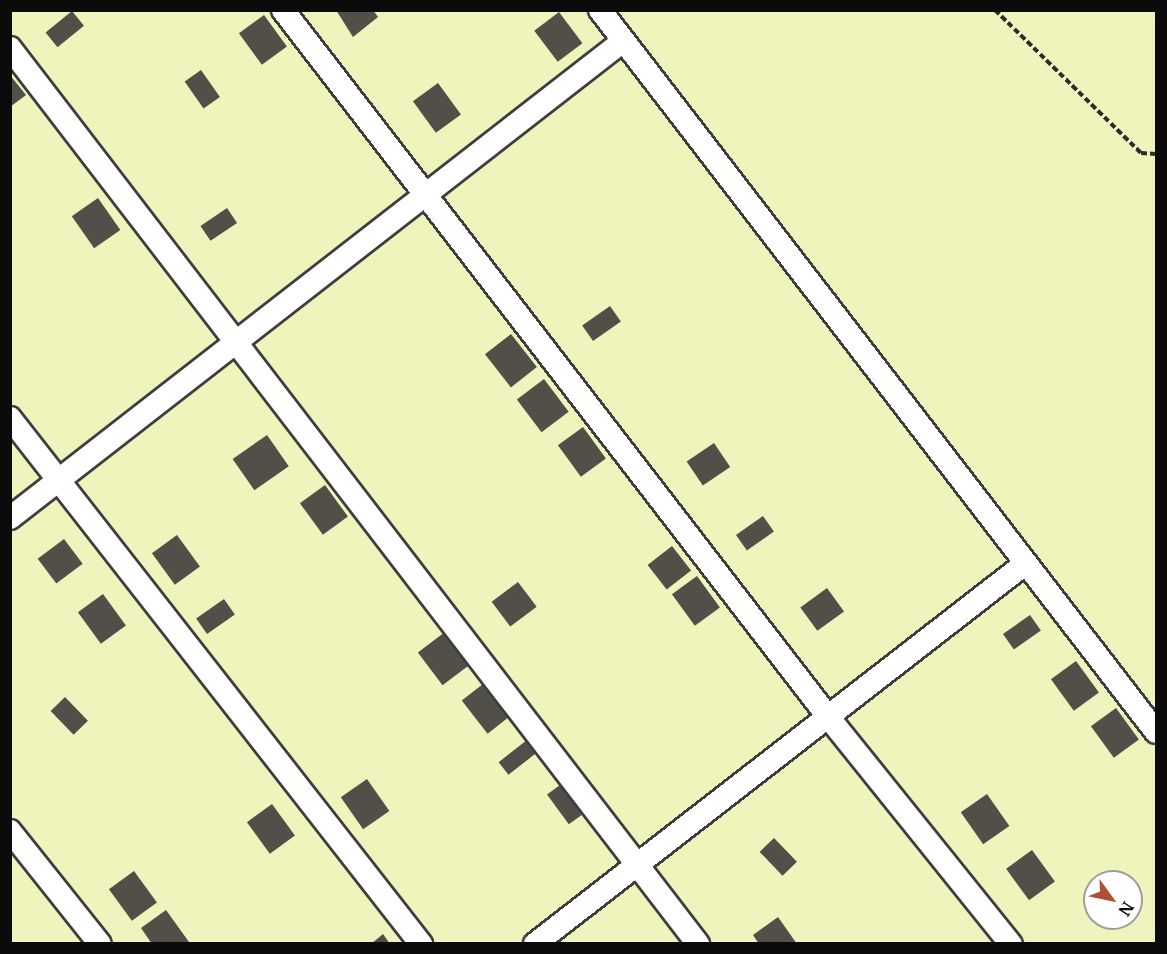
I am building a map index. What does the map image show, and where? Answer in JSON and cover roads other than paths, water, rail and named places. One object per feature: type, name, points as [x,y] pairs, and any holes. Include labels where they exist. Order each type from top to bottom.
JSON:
[{"type":"street","points":[[283,10],[829,718],[1011,944]]},
{"type":"street","points":[[600,10],[1156,732]]},
{"type":"street","points":[[10,518],[623,41]]},
{"type":"street","points":[[10,48],[698,944]]},
{"type":"street","points":[[10,418],[421,944]]},
{"type":"street","points":[[535,944],[1026,563]]},
{"type":"street","points":[[10,831],[100,944]]}]
